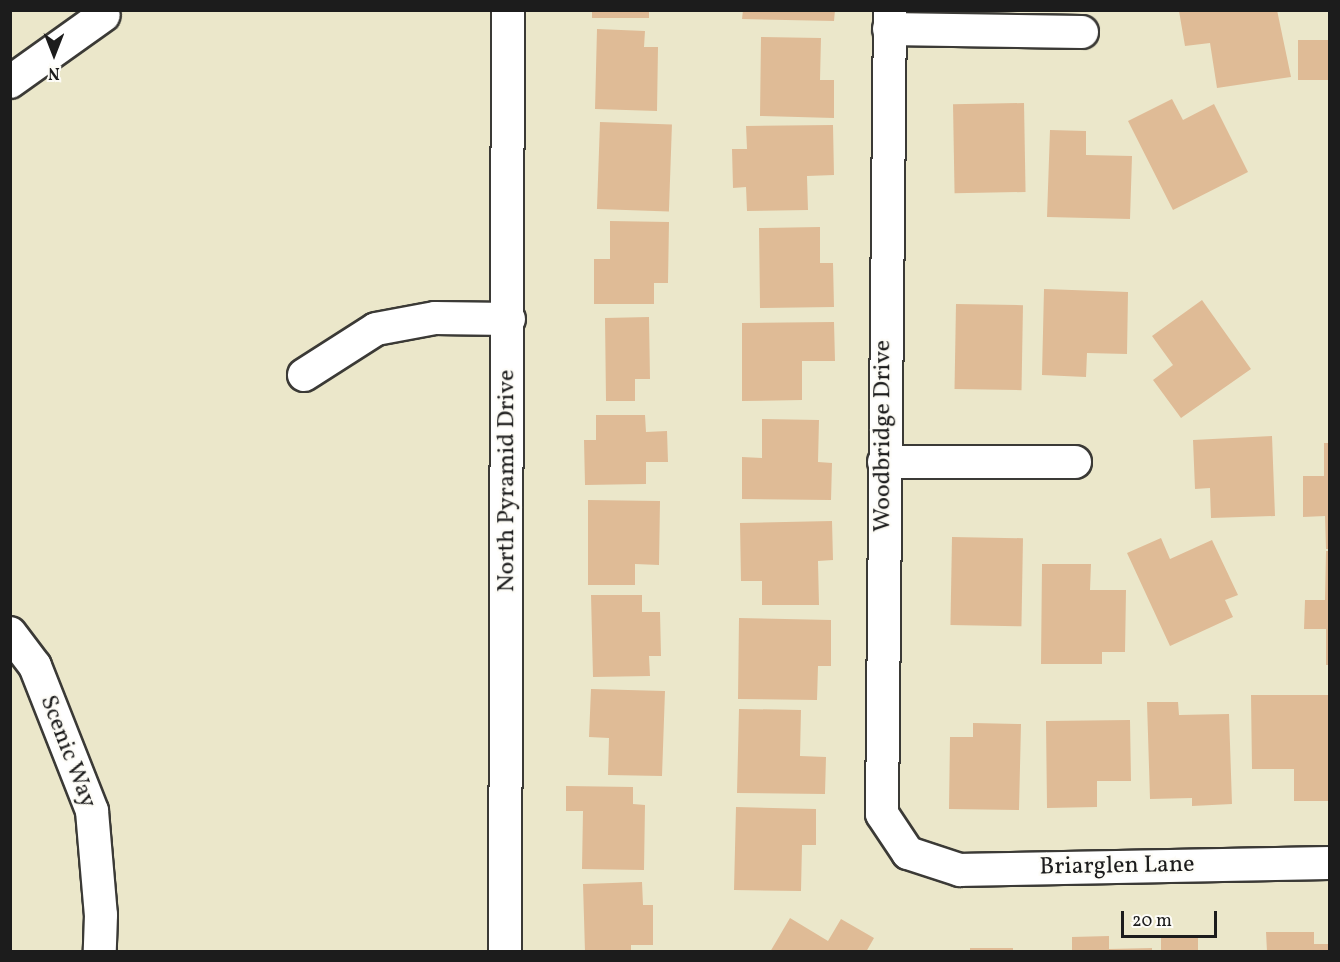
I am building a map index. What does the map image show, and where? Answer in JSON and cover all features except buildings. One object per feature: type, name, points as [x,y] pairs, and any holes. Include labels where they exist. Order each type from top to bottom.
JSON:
[{"type":"street","name":"North Pyramid Drive","points":[[505,951],[509,319],[508,10]]},
{"type":"street","points":[[10,82],[104,15]]},
{"type":"street","points":[[889,20],[1082,32]]},
{"type":"street","name":"Woodbridge Drive","points":[[889,20],[882,814],[908,853]]},
{"type":"street","points":[[304,375],[376,329],[435,318],[509,319]]},
{"type":"street","points":[[884,462],[1075,462]]},
{"type":"street","name":"Scenic Way","points":[[10,633],[35,666],[92,811],[101,915],[100,951]]},
{"type":"street","name":"Briarglen Lane","points":[[908,853],[960,870],[1329,863]]}]
